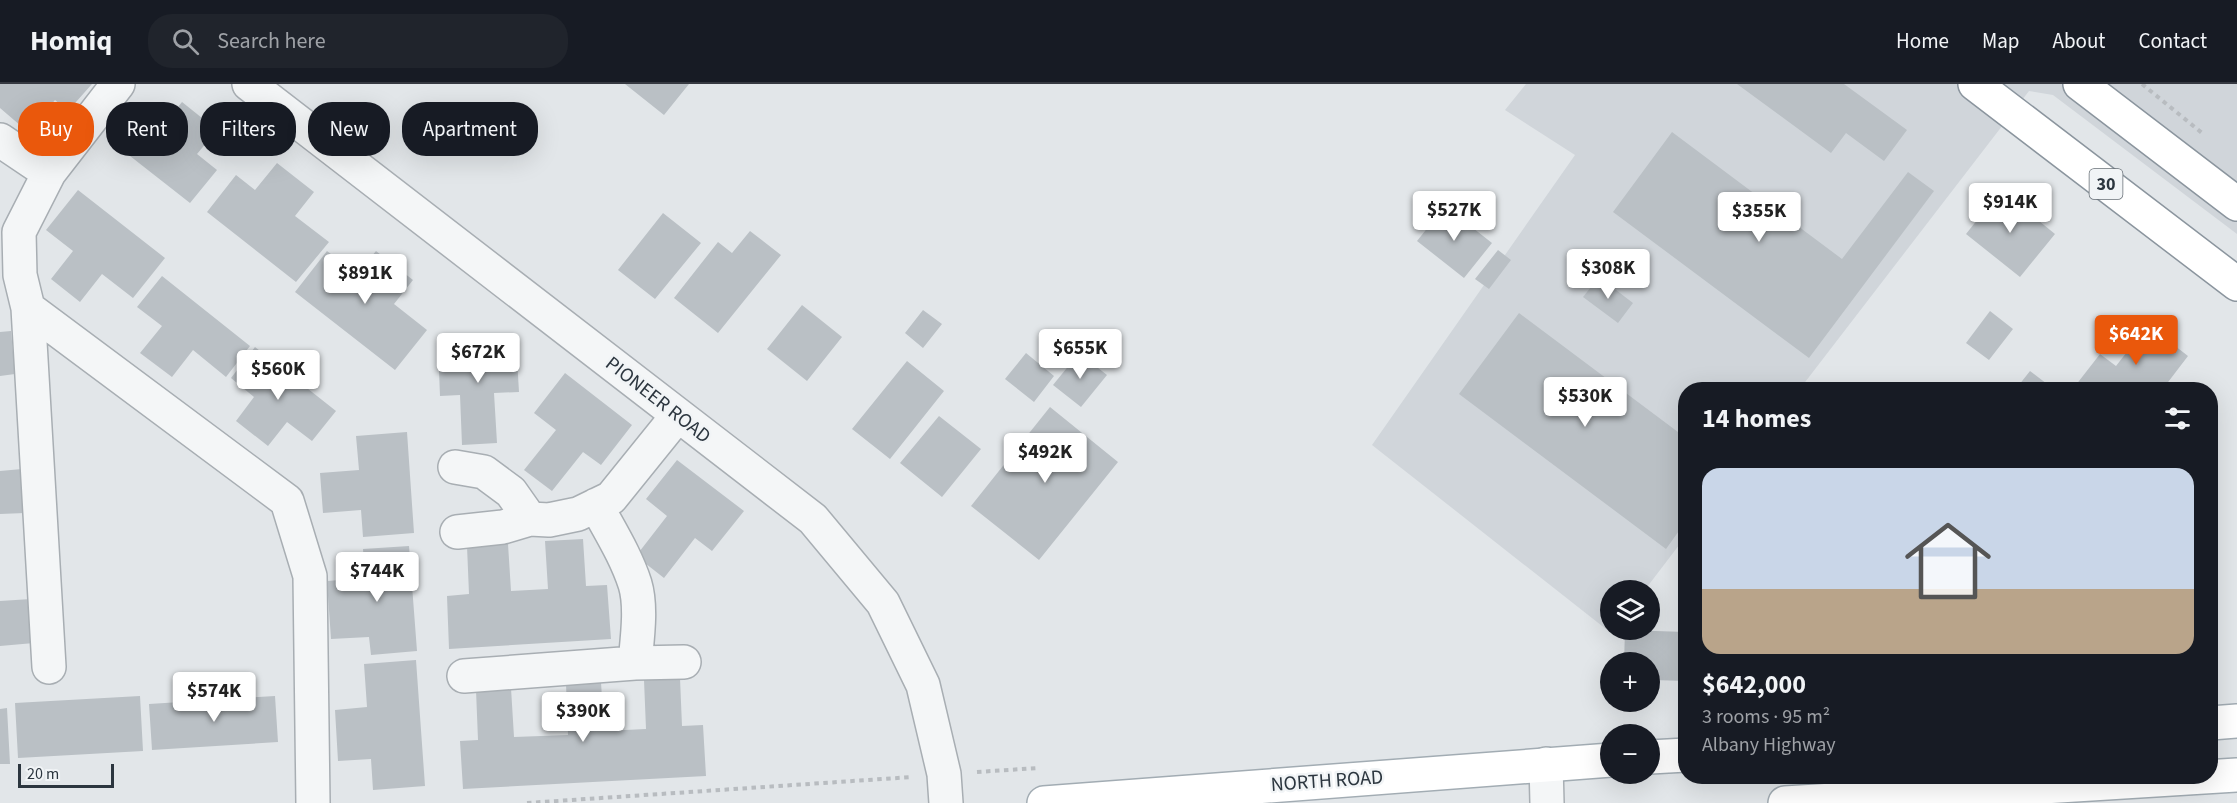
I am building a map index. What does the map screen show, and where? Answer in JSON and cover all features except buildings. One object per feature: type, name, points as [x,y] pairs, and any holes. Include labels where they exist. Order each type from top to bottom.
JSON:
[{"type":"main road","name":"30","points":[[1975,84],[2237,284]]},
{"type":"main road","points":[[2080,84],[2237,204]]},
{"type":"main road","points":[[2218,722],[2237,721]]},
{"type":"main road","points":[[1660,756],[1678,755]]},
{"type":"main road","name":"NORTH ROAD","points":[[1044,803],[1600,761]]},
{"type":"main road","points":[[2218,776],[2237,775]]},
{"type":"main road","points":[[1785,803],[2092,784]]},
{"type":"street","points":[[49,668],[28,308],[20,275],[19,232],[49,173],[118,84]]},
{"type":"street","name":"PIONEER ROAD","points":[[249,84],[813,519],[883,603],[923,685],[944,774],[946,803]]},
{"type":"street","points":[[0,140],[49,173]]},
{"type":"street","points":[[28,308],[287,501],[310,576],[313,803]]},
{"type":"street","points":[[457,532],[503,527],[530,519],[549,520],[578,514],[611,498],[678,415]]},
{"type":"street","points":[[455,467],[484,472],[511,492],[530,519]]},
{"type":"street","points":[[596,505],[618,545],[636,586],[638,623],[634,663]]},
{"type":"street","points":[[464,676],[634,663],[684,662]]},
{"type":"street","points":[[1546,764],[1547,803]]},
{"type":"path","points":[[2142,84],[2211,140]]},
{"type":"shaded area","points":[[1526,84],[2237,84],[2237,234],[2053,95],[2029,91],[1805,382],[1678,382],[1678,546],[1652,580],[1600,580],[1600,624],[1372,445],[1575,155],[1505,110]]}]
